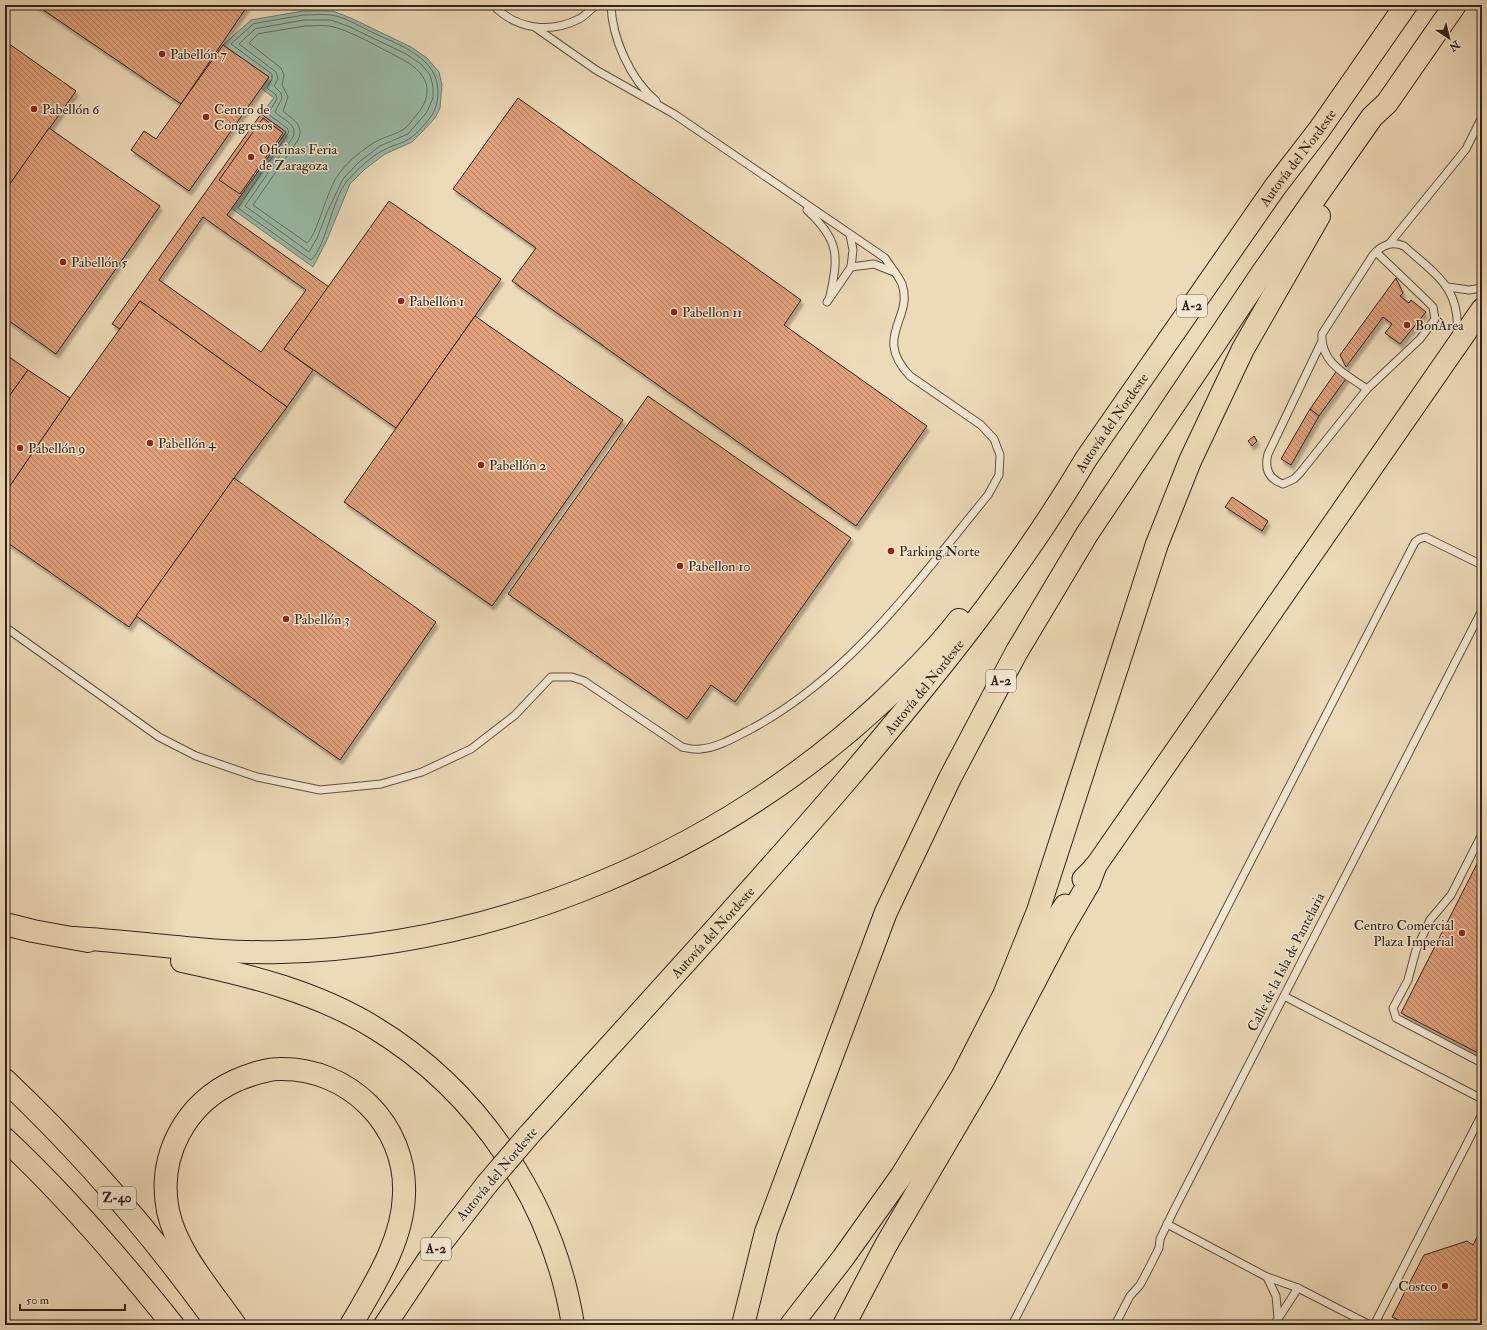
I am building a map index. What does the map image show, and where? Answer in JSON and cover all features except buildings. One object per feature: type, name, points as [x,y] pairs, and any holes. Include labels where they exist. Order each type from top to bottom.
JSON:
[{"type":"highway","name":"Autovía del Nordeste","points":[[385,1325],[429,1259],[487,1184],[528,1136],[783,854],[902,714],[993,598],[1060,503],[1086,459],[1275,187],[1319,130],[1406,5]]},
{"type":"highway","name":"A-2","points":[[743,1325],[766,1232],[886,912],[950,778],[1016,653],[1087,534],[1263,272],[1372,117],[1387,103],[1455,5]]},
{"type":"highway","points":[[791,1325],[855,1241],[902,1175],[959,1083],[1004,995],[1038,911],[1157,544],[1190,461],[1227,381],[1268,302],[1334,192],[1382,123],[1387,103]]},
{"type":"highway","points":[[74,938],[126,941],[184,950],[228,953],[283,952],[366,946],[450,930],[532,909],[613,878],[692,839],[760,799],[852,729],[913,671],[953,628],[994,576],[1054,492],[1086,459]]},
{"type":"highway","points":[[844,1325],[886,1245],[988,1072],[1060,931],[1089,883],[1096,867]]},
{"type":"highway","points":[[5,924],[205,966],[294,990],[338,1008],[375,1028],[415,1057],[448,1084],[495,1138],[538,1208],[554,1248],[568,1296],[573,1325]]},
{"type":"highway","points":[[235,1325],[192,1264],[173,1227],[168,1210],[166,1184],[168,1162],[177,1136],[190,1115],[205,1099],[226,1085],[250,1074],[279,1068],[302,1070],[322,1076],[355,1092],[369,1104],[384,1121],[396,1143],[402,1161],[404,1195],[394,1242],[384,1264],[351,1325]]},
{"type":"highway","name":"Z-40","points":[[5,1080],[39,1112],[102,1179],[156,1244],[218,1325]]},
{"type":"highway","name":"Z-40","points":[[5,1139],[80,1214],[133,1275],[173,1325]]},
{"type":"main road","points":[[1004,995],[1026,966],[1083,879],[1096,867],[1482,310]]},
{"type":"lane","points":[[493,5],[501,14],[517,23],[536,28],[559,27],[580,18],[596,5]]},
{"type":"lane","points":[[5,627],[159,737],[196,756],[257,777],[320,790],[380,784],[422,772],[470,749],[516,715],[551,677],[572,677],[584,681],[682,747],[699,749],[718,745],[777,715],[810,691],[846,659],[888,617],[988,494],[999,475],[1000,455],[994,439],[981,425],[910,376],[900,365],[894,352],[893,338],[903,300],[902,284],[885,258],[790,195],[652,97],[634,75],[619,44],[611,5]]},
{"type":"lane","points":[[536,28],[596,70],[674,114]]},
{"type":"lane","points":[[1389,244],[1466,150],[1482,117]]},
{"type":"lane","points":[[790,195],[821,224],[832,241],[836,269],[829,299],[851,267],[853,250],[850,235]]},
{"type":"lane","points":[[1376,252],[1433,307],[1435,319],[1420,340],[1367,388],[1294,479],[1283,484],[1271,477],[1266,470],[1265,463],[1268,454],[1321,344],[1324,329],[1376,252],[1380,247],[1389,244],[1404,246],[1448,286],[1455,301],[1458,317],[1456,347]]},
{"type":"lane","points":[[851,267],[874,264],[895,272]]},
{"type":"lane","points":[[1448,286],[1468,290],[1482,288]]},
{"type":"lane","points":[[1321,344],[1325,354],[1336,367],[1367,388]]},
{"type":"lane","points":[[1012,1325],[1415,542],[1424,537],[1482,565]]},
{"type":"lane","name":"Calle de la Isla de Pantelaria","points":[[1115,1325],[1130,1296],[1140,1285],[1159,1248],[1160,1239],[1167,1224],[1482,610]]},
{"type":"lane","points":[[1482,834],[1451,895],[1430,920],[1416,950],[1408,980],[1393,1008],[1396,1018],[1482,1063]]},
{"type":"lane","points":[[1284,996],[1482,1099]]},
{"type":"lane","points":[[1374,1325],[1482,1114]]},
{"type":"lane","points":[[1167,1224],[1267,1277],[1298,1288],[1370,1325]]},
{"type":"lane","points":[[1267,1277],[1276,1296],[1276,1322]]},
{"type":"lane","points":[[1276,1322],[1285,1311],[1298,1288]]},
{"type":"water","points":[[303,11],[333,11],[411,47],[427,58],[439,72],[442,85],[440,108],[435,118],[424,130],[412,142],[385,154],[365,169],[350,184],[326,242],[313,267],[231,208],[286,132],[261,114],[274,98],[261,88],[269,77],[223,45],[251,20]]},
{"type":"place","name":"Pabellón 7","points":[[162,54]]},
{"type":"place","name":"Pabellón 6","points":[[34,109]]},
{"type":"place","name":"Centro de Congresos","points":[[206,117]]},
{"type":"place","name":"Oficinas Feria de Zaragoza","points":[[251,157]]},
{"type":"place","name":"Pabellón 5","points":[[63,262]]},
{"type":"place","name":"Pabellón 1","points":[[401,301]]},
{"type":"place","name":"Pabellon 11","points":[[674,312]]},
{"type":"place","name":"BonÀrea","points":[[1407,325]]},
{"type":"place","name":"Pabellón 4","points":[[150,443]]},
{"type":"place","name":"Pabellón 9","points":[[20,448]]},
{"type":"place","name":"Pabellón 2","points":[[481,465]]},
{"type":"place","name":"Parking Norte","points":[[891,551]]},
{"type":"place","name":"Pabellon 10","points":[[680,566]]},
{"type":"place","name":"Pabellón 3","points":[[286,619]]},
{"type":"place","name":"Centro Comercial Plaza Imperial","points":[[1462,933]]},
{"type":"place","name":"Costco","points":[[1445,1286]]}]
